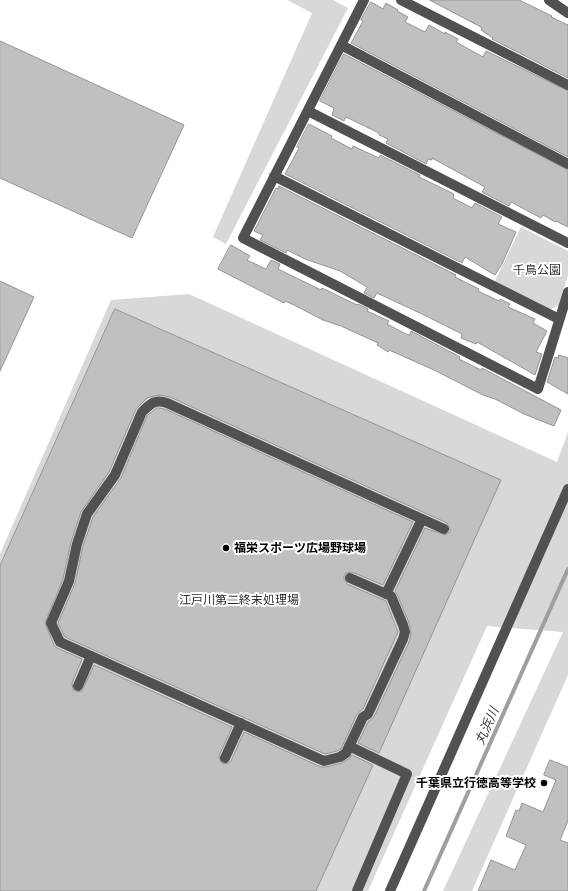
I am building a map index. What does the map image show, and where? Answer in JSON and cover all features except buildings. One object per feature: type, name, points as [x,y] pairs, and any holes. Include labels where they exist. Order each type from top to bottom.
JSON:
[{"type":"street","points":[[364,0],[243,238],[538,388],[568,292]]},
{"type":"street","points":[[401,0],[568,85]]},
{"type":"street","points":[[549,0],[568,13]]},
{"type":"street","points":[[341,45],[568,164]]},
{"type":"street","points":[[308,110],[568,244]]},
{"type":"street","points":[[274,176],[559,319]]},
{"type":"street","points":[[350,578],[391,596],[405,632],[368,714],[363,717],[346,753],[340,757],[324,761],[60,642],[51,623],[69,581],[79,539],[88,514],[116,475],[142,412],[150,404],[159,400],[444,529]]},
{"type":"street","points":[[390,891],[568,489]]},
{"type":"street","points":[[386,594],[422,519]]},
{"type":"street","points":[[78,686],[91,656]]},
{"type":"street","points":[[225,758],[241,723]]},
{"type":"street","points":[[349,746],[407,774],[357,891]]},
{"type":"green space","points":[[287,0],[333,0],[348,8],[226,244],[213,237],[312,13]]},
{"type":"green space","name":"千鳥公園","points":[[521,227],[568,251],[568,275],[559,305],[550,310],[494,283]]},
{"type":"green space","name":"江戸川第二終末処理場","points":[[189,294],[557,462],[568,432],[568,675],[472,891],[443,891],[563,632],[487,626],[368,891],[0,891],[0,554],[111,300]]},
{"type":"waterway","name":"丸浜川","points":[[424,891],[568,569]]},
{"type":"place","name":"福栄スポーツ広場野球場","points":[[226,548]]},
{"type":"place","name":"千葉県立行徳高等学校","points":[[544,783]]}]
